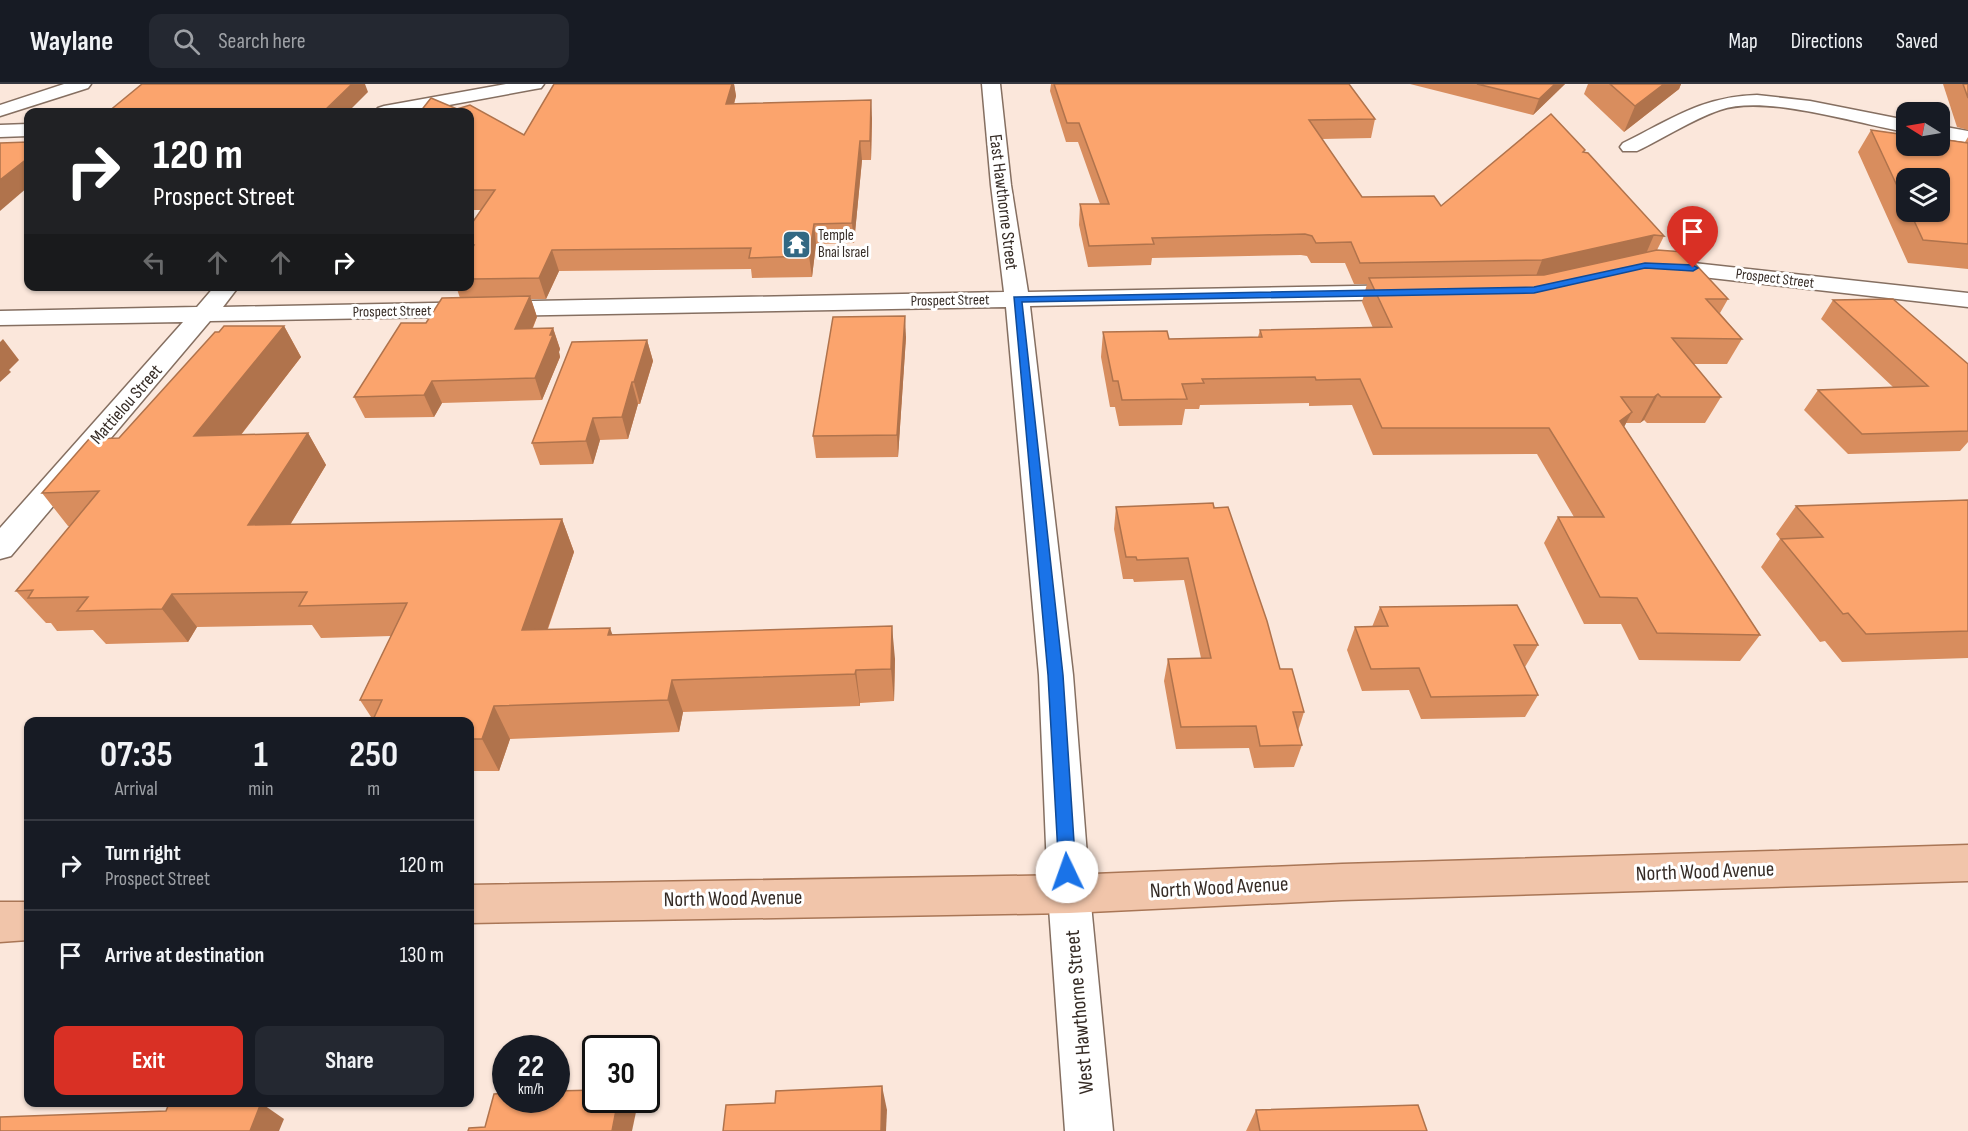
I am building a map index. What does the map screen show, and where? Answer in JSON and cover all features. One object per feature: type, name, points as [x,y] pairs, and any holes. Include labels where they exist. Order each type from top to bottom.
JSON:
[{"type":"main road","name":"North Wood Avenue","points":[[474,904],[1069,894],[1341,882],[1968,863]]},
{"type":"main road","points":[[0,922],[24,921]]},
{"type":"street","points":[[0,111],[82,84]]},
{"type":"street","points":[[406,108],[535,84]]},
{"type":"street","name":"East Hawthorne Street","points":[[991,84],[1000,185],[1017,299],[1056,675],[1069,894]]},
{"type":"street","points":[[1728,86],[1758,92],[1778,103]]},
{"type":"street","points":[[1630,147],[1716,105],[1739,101],[1778,103],[1896,124]]},
{"type":"street","points":[[0,131],[24,130]]},
{"type":"street","points":[[1950,134],[1968,137]]},
{"type":"street","name":"Prospect Street","points":[[1635,267],[1645,265],[1693,268],[1968,300]]},
{"type":"street","name":"Mattielou Street","points":[[0,548],[224,291]]},
{"type":"street","name":"Prospect Street","points":[[0,318],[1432,291]]},
{"type":"street","name":"West Hawthorne Street","points":[[1069,894],[1089,1131]]},
{"type":"building","points":[[142,84],[352,84],[327,108],[113,108]]},
{"type":"building","points":[[554,84],[732,84],[726,104],[871,100],[870,141],[860,141],[852,223],[814,224],[809,256],[749,258],[751,248],[552,250],[539,278],[474,279],[474,220],[495,190],[474,190],[474,108],[460,108],[470,105],[524,135]]},
{"type":"building","points":[[1054,84],[1349,84],[1375,119],[1309,120],[1362,197],[1434,196],[1441,206],[1551,114],[1585,150],[1583,152],[1588,153],[1664,236],[1654,235],[1542,260],[1360,263],[1351,242],[1316,243],[1312,236],[1305,234],[1152,238],[1154,244],[1089,246],[1080,204],[1109,204],[1079,123],[1067,123]]},
{"type":"building","points":[[1477,84],[1555,84],[1539,99]]},
{"type":"building","points":[[1610,84],[1664,84],[1635,106]]},
{"type":"building","points":[[1963,84],[1968,84],[1968,98]]},
{"type":"building","points":[[431,98],[455,108],[423,108]]},
{"type":"building","points":[[1871,130],[1896,134],[1896,156],[1950,156],[1950,140],[1968,143],[1968,244],[1923,240],[1915,222],[1950,222],[1950,168],[1896,168],[1896,184]]},
{"type":"building","points":[[24,142],[24,161],[0,180],[0,143]]},
{"type":"building","points":[[1657,250],[1684,252],[1728,299],[1706,299],[1742,339],[1672,338],[1721,397],[1661,397],[1658,394],[1654,397],[1621,397],[1632,412],[1620,421],[1760,635],[1657,633],[1637,598],[1600,597],[1558,517],[1604,517],[1549,428],[1382,428],[1360,379],[1316,380],[1315,377],[1202,379],[1204,383],[1182,384],[1187,399],[1122,400],[1118,381],[1113,381],[1103,332],[1167,331],[1169,339],[1262,337],[1260,330],[1392,327],[1369,278],[1544,275]]},
{"type":"building","points":[[530,296],[515,329],[553,328],[550,335],[553,335],[535,378],[432,381],[424,395],[354,397],[401,323],[426,323],[442,298]]},
{"type":"building","points":[[1893,299],[1968,364],[1968,431],[1862,434],[1818,390],[1928,386],[1833,300]]},
{"type":"building","points":[[905,316],[897,435],[813,436],[833,317]]},
{"type":"building","points":[[224,326],[284,326],[194,436],[308,433],[248,525],[562,519],[522,630],[610,628],[608,635],[892,626],[891,669],[856,670],[855,674],[672,680],[668,700],[494,706],[482,739],[474,739],[474,717],[374,717],[382,700],[360,700],[407,603],[299,606],[307,592],[172,594],[162,609],[77,611],[88,597],[28,598],[33,590],[16,591],[99,491],[42,493],[89,439],[119,438],[215,332],[219,332]]},
{"type":"building","points":[[647,340],[622,417],[593,418],[586,441],[532,443],[572,342]]},
{"type":"building","points":[[1968,500],[1968,631],[1866,634],[1848,613],[1843,614],[1781,539],[1823,537],[1796,506]]},
{"type":"building","points":[[1213,503],[1214,508],[1228,507],[1267,621],[1280,669],[1292,669],[1304,712],[1293,712],[1302,745],[1260,746],[1256,726],[1181,727],[1168,659],[1211,658],[1188,558],[1137,560],[1136,557],[1126,557],[1116,507]]},
{"type":"building","points":[[1517,605],[1538,645],[1514,645],[1538,695],[1431,697],[1419,668],[1371,669],[1355,627],[1388,626],[1380,607]]},
{"type":"building","points":[[882,1086],[881,1131],[723,1131],[726,1105],[775,1103],[776,1091]]},
{"type":"building","points":[[582,1090],[582,1113],[615,1113],[612,1131],[468,1131],[469,1128],[485,1127],[492,1101],[492,1113],[570,1113],[570,1091]]},
{"type":"building","points":[[1418,1105],[1427,1131],[1260,1131],[1256,1110]]},
{"type":"building","points":[[168,1107],[259,1107],[250,1131],[0,1131],[0,1117],[166,1111]]},
{"type":"place","name":"Temple Bnai Israel","points":[[797,244]]},
{"type":"route","points":[[1067,872],[1056,675],[1017,299],[1534,290],[1645,265],[1693,268]]}]
